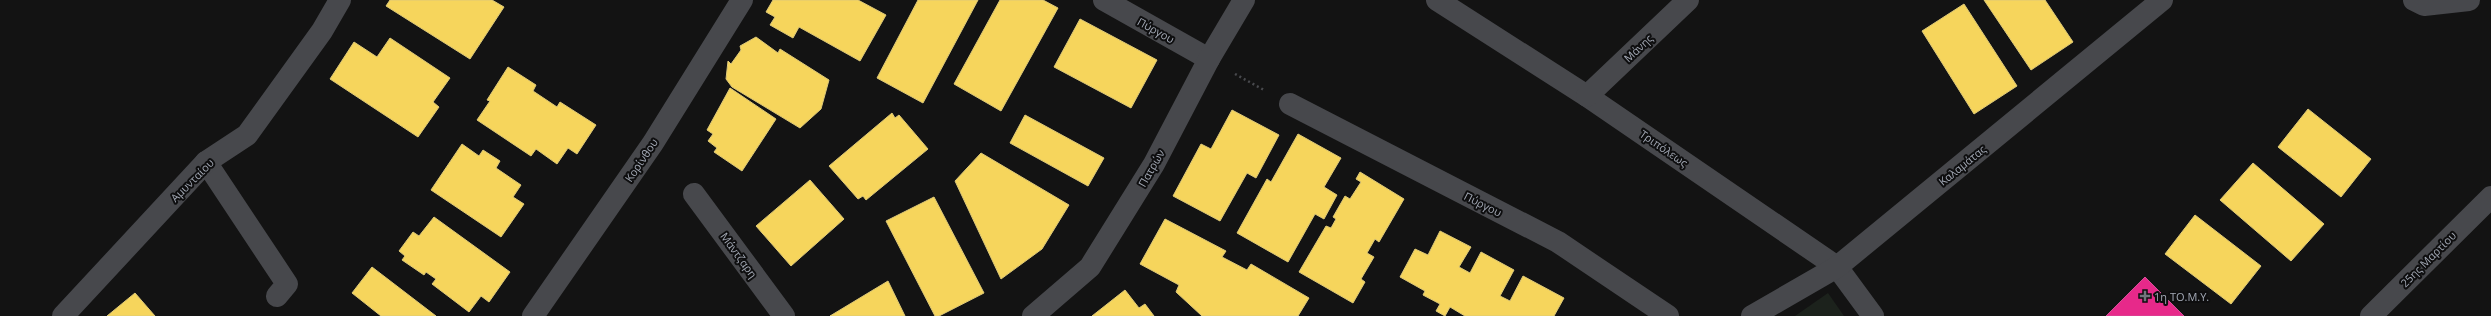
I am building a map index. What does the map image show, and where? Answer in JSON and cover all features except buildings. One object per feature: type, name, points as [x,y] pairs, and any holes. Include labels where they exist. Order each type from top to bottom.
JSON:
[{"type":"street","name":"Αμυνταίου","points":[[63,316],[206,162],[247,135],[318,38],[340,0]]},
{"type":"street","name":"Κορίνθου","points":[[533,316],[653,143],[742,0]]},
{"type":"street","name":"Πύργου","points":[[1104,0],[1209,59]]},
{"type":"street","name":"Πατρών","points":[[1033,316],[1090,267],[1154,164],[1209,59],[1244,0]]},
{"type":"street","name":"Τριπόλεως","points":[[1437,0],[1588,96],[1836,267],[1873,316]]},
{"type":"street","name":"Μάνης","points":[[1588,96],[1688,0]]},
{"type":"street","name":"Καλαμάτας","points":[[1752,316],[1836,267],[2162,0]]},
{"type":"street","points":[[2414,0],[2424,5],[2468,0]]},
{"type":"street","name":"Πύργου","points":[[1290,104],[1558,242],[1668,316]]},
{"type":"street","points":[[206,162],[287,284],[277,296]]},
{"type":"street","name":"Μάντζαρη","points":[[694,194],[784,316]]},
{"type":"street","name":"25ης Μαρτίου","points":[[2379,313],[2489,196]]},
{"type":"path","points":[[1209,59],[1290,104]]},
{"type":"shaded area","points":[[1828,293],[1844,316],[1795,316]]},
{"type":"place","name":"1η ΤΟ.Μ.Υ.","points":[[2145,296]]}]
